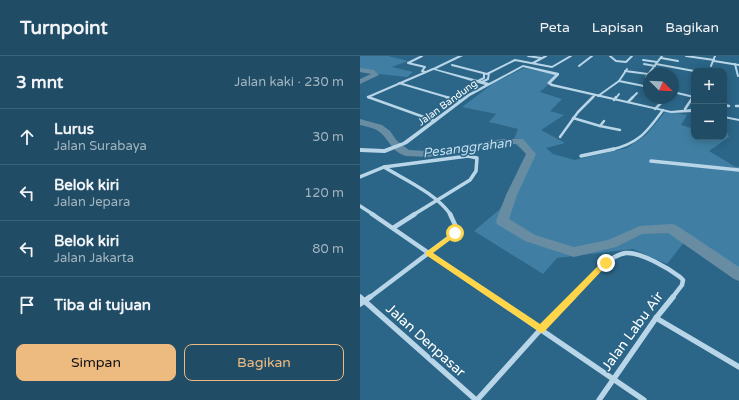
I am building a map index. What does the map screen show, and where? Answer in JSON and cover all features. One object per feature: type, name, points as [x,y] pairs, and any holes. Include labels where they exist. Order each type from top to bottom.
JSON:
[{"type":"street","points":[[422,56],[408,63],[425,67],[422,71],[425,72]]},
{"type":"street","points":[[435,121],[368,98],[370,95],[461,56]]},
{"type":"street","points":[[528,56],[541,58]]},
{"type":"street","points":[[533,63],[546,56]]},
{"type":"street","points":[[452,65],[484,74],[515,60],[552,66],[571,56]]},
{"type":"street","points":[[579,66],[592,56]]},
{"type":"street","points":[[612,56],[616,61],[626,62],[632,56]]},
{"type":"street","points":[[653,68],[661,57],[678,60],[667,56]]},
{"type":"street","points":[[686,56],[739,65]]},
{"type":"street","points":[[711,66],[715,56]]},
{"type":"street","points":[[525,61],[533,57]]},
{"type":"street","points":[[643,60],[691,71]]},
{"type":"street","points":[[644,64],[656,64]]},
{"type":"street","points":[[735,64],[738,76]]},
{"type":"street","name":"Jalan Bandung","points":[[360,150],[387,150],[405,143],[460,101],[488,84],[523,66],[558,75],[549,82],[550,85],[656,109],[679,112],[685,109],[691,110]]},
{"type":"street","points":[[433,69],[488,84]]},
{"type":"street","points":[[560,136],[567,129],[573,118],[596,96],[619,81],[626,70],[643,72]]},
{"type":"street","points":[[480,82],[488,79],[489,73]]},
{"type":"street","points":[[480,82],[484,78],[484,74]]},
{"type":"street","points":[[619,81],[643,86]]},
{"type":"street","points":[[399,83],[460,101]]},
{"type":"street","points":[[628,102],[637,93]]},
{"type":"street","points":[[614,100],[619,94]]},
{"type":"street","points":[[679,94],[691,97]]},
{"type":"street","points":[[685,109],[691,102]]},
{"type":"street","points":[[656,109],[661,104]]},
{"type":"street","points":[[581,156],[618,148],[636,141],[642,137],[663,110]]},
{"type":"street","points":[[573,118],[620,130]]},
{"type":"street","points":[[727,118],[739,120]]},
{"type":"street","points":[[600,126],[604,121]]},
{"type":"street","points":[[360,178],[384,167],[468,156],[477,158],[476,171],[470,180],[393,228]]},
{"type":"street","points":[[651,161],[739,170]]},
{"type":"street","points":[[361,301],[455,233],[457,229],[453,218],[438,200],[384,167]]},
{"type":"street","points":[[360,206],[644,400]]},
{"type":"street","name":"Jalan Labu Air","points":[[541,329],[606,263],[618,254],[630,253],[681,277],[683,280],[682,284],[613,378],[599,400]]},
{"type":"street","name":"Jalan Denpasar","points":[[361,301],[476,400]]},
{"type":"street","points":[[656,318],[739,367]]},
{"type":"street","points":[[476,400],[541,329]]},
{"type":"shaded area","points":[[360,56],[388,56],[408,61],[392,67],[413,72],[407,77],[360,72]]},
{"type":"shaded area","points":[[524,68],[559,75],[540,92],[562,99],[550,111],[564,115],[541,130],[565,143],[546,148],[553,154],[575,160],[627,148],[646,135],[666,111],[687,115],[681,125],[691,128],[691,140],[725,140],[709,151],[734,166],[739,167],[739,268],[689,236],[667,264],[633,249],[557,258],[543,274],[474,231],[499,210],[519,179],[528,155],[513,142],[518,129],[489,122],[496,114],[462,107],[494,83]]},
{"type":"waterway","name":"Pesanggrahan","points":[[360,70],[372,71],[375,75],[360,82]]},
{"type":"waterway","name":"Pesanggrahan","points":[[360,122],[379,127],[387,133],[393,143],[406,153],[429,154],[502,142],[520,141],[531,154],[502,221],[530,238],[574,252],[611,244],[640,230],[671,228],[739,275]]},
{"type":"route","points":[[455,233],[428,253],[541,329],[606,263]]}]
